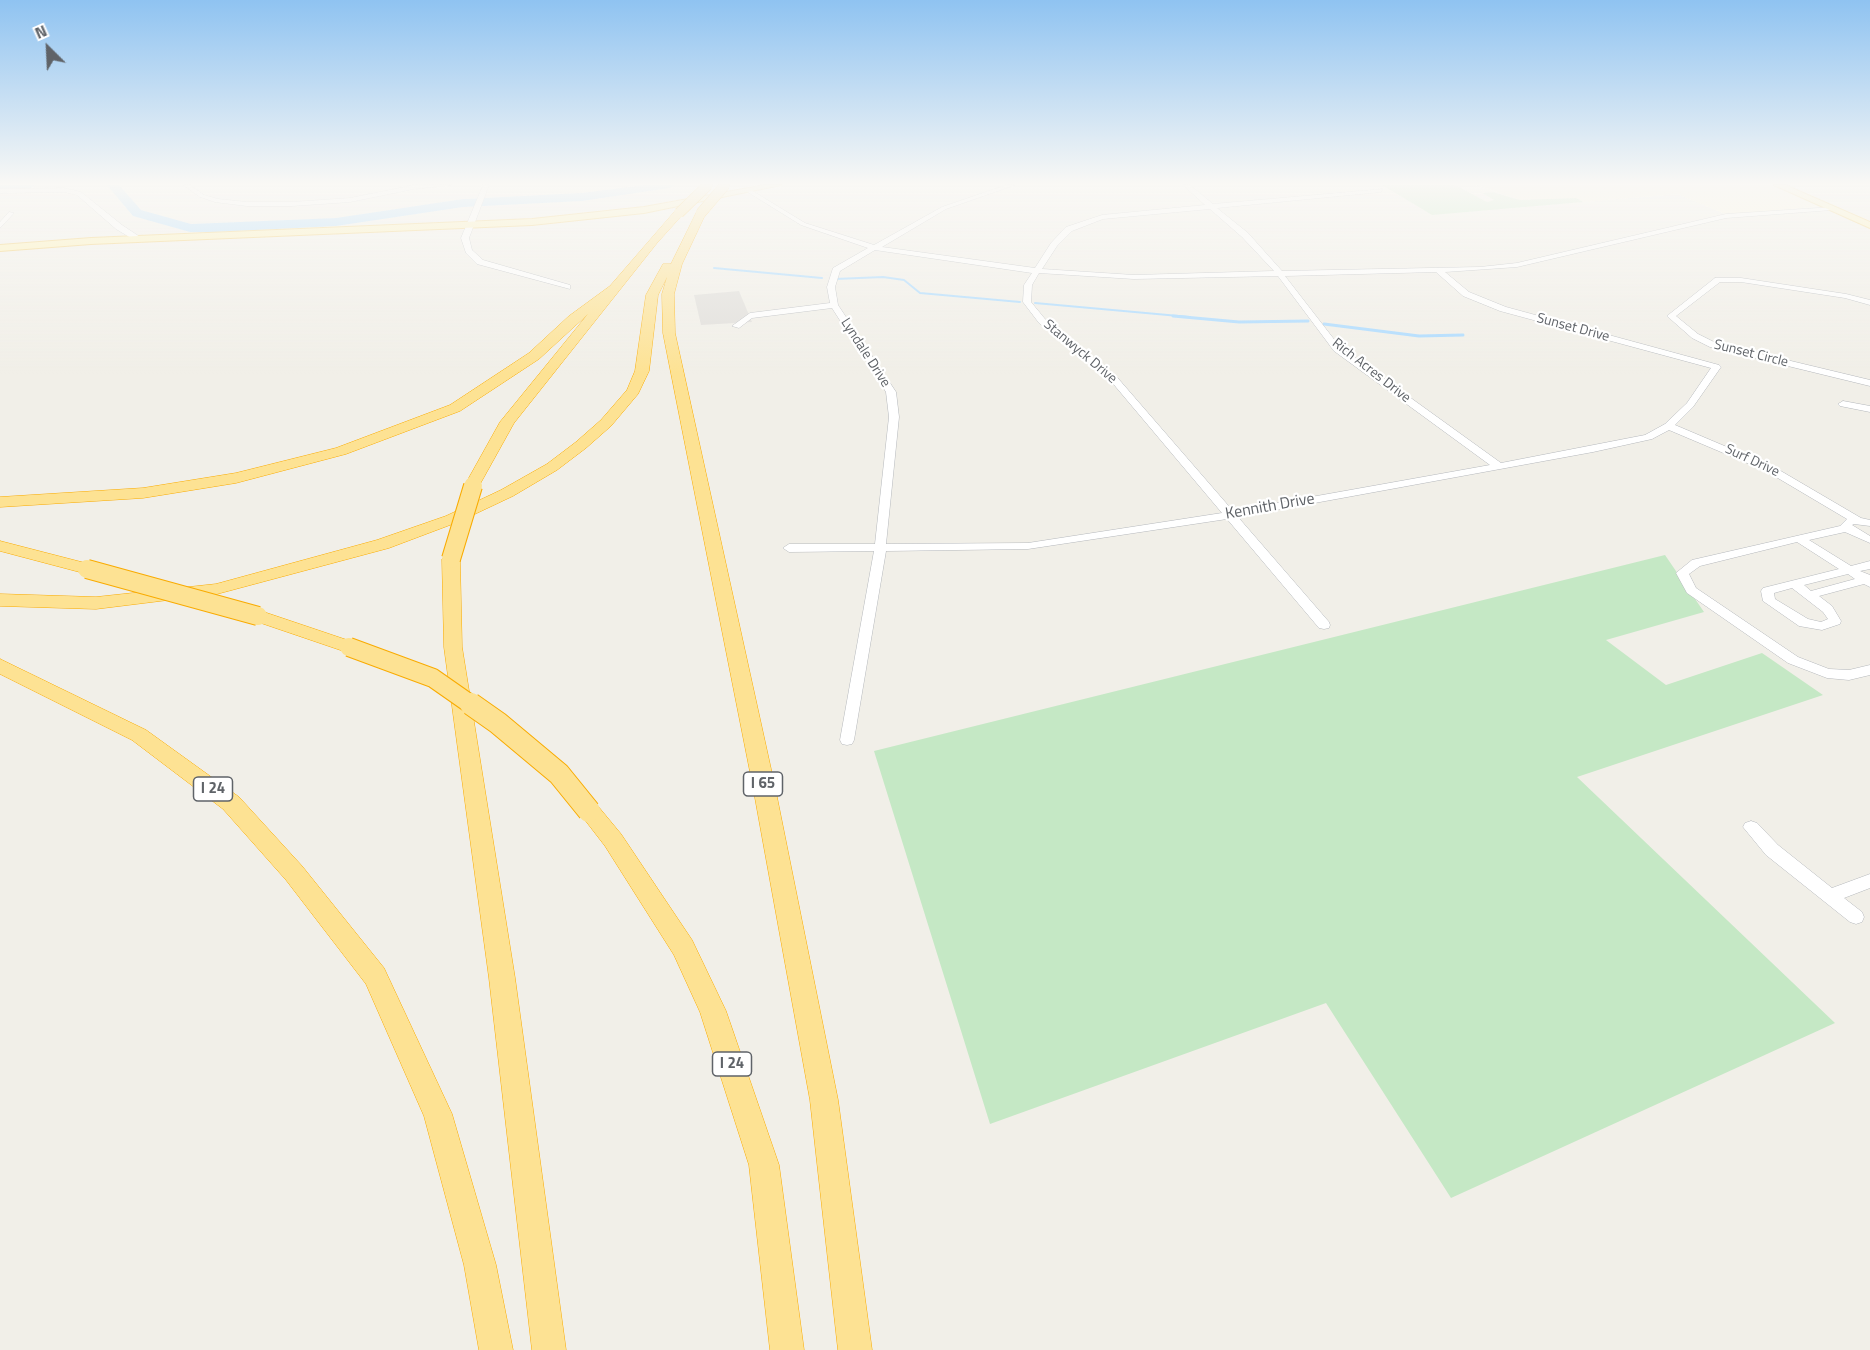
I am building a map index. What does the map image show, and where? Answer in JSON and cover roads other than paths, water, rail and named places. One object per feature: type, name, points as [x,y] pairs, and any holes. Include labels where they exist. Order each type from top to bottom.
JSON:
[{"type":"highway","name":"I 65","points":[[549,1350],[502,978],[453,647],[451,559],[474,483],[507,422],[614,289],[658,248]]},
{"type":"highway","points":[[0,600],[96,603],[217,589],[383,544],[452,519],[507,493],[552,467],[581,445],[606,423],[633,391],[642,371],[652,295],[675,248]]},
{"type":"highway","name":"I 65","points":[[681,248],[668,294],[669,333],[764,787],[824,1100],[855,1350]]},
{"type":"highway","points":[[0,502],[143,493],[236,478],[341,451],[455,408],[534,356],[573,319],[614,289]]},
{"type":"highway","name":"I 24","points":[[0,546],[258,616],[433,678],[498,723],[559,774],[613,840],[683,948],[713,1011],[764,1165],[788,1350]]},
{"type":"highway","name":"I 24","points":[[0,666],[139,735],[231,803],[294,873],[375,976],[438,1114],[480,1265],[496,1350]]},
{"type":"street","points":[[468,248],[480,262],[567,287]]},
{"type":"street","points":[[874,248],[1037,271],[1134,277],[1438,271],[1517,265],[1590,248]]},
{"type":"street","name":"Lyndale Drive","points":[[847,740],[880,549],[894,417],[891,392],[834,305],[831,287],[836,270],[874,248]]},
{"type":"street","name":"Stanwyck Drive","points":[[1052,248],[1028,285],[1027,302],[1042,321],[1113,378],[1324,625]]},
{"type":"street","name":"Rich Acres Drive","points":[[1255,248],[1280,274],[1337,349],[1497,465]]},
{"type":"street","name":"Sunset Drive","points":[[1438,271],[1466,294],[1503,309],[1716,367]]},
{"type":"street","name":"Sunset Circle","points":[[1870,303],[1846,296],[1741,280],[1718,280],[1671,316],[1695,336],[1713,345],[1870,383]]},
{"type":"street","points":[[736,326],[750,316],[834,305]]},
{"type":"street","name":"Kennith Drive","points":[[789,548],[1028,546],[1231,515],[1648,437],[1669,426],[1690,405],[1716,367]]},
{"type":"street","points":[[1843,404],[1870,409]]},
{"type":"street","name":"Surf Drive","points":[[1669,426],[1770,469],[1832,503],[1857,520]]},
{"type":"street","points":[[1846,528],[1848,522],[1857,520],[1870,523]]},
{"type":"street","points":[[1870,540],[1846,528],[1696,563],[1682,573],[1691,590],[1793,660],[1827,673],[1849,675],[1870,670]]},
{"type":"street","points":[[1798,538],[1869,581]]},
{"type":"street","points":[[1794,584],[1828,609],[1835,621],[1822,626],[1804,623],[1769,601],[1767,591],[1794,584],[1849,570],[1870,565]]},
{"type":"street","points":[[1809,595],[1869,581]]},
{"type":"street","points":[[1751,827],[1772,850],[1856,917]]},
{"type":"street","points":[[1829,896],[1870,881]]},
{"type":"waterway","points":[[714,268],[822,278]]},
{"type":"waterway","points":[[835,279],[883,277],[904,280],[920,293],[1020,302]]},
{"type":"waterway","points":[[1035,303],[1190,317]]},
{"type":"waterway","points":[[1173,316],[1239,322],[1308,321]]},
{"type":"waterway","points":[[1324,324],[1419,336],[1463,335]]}]
